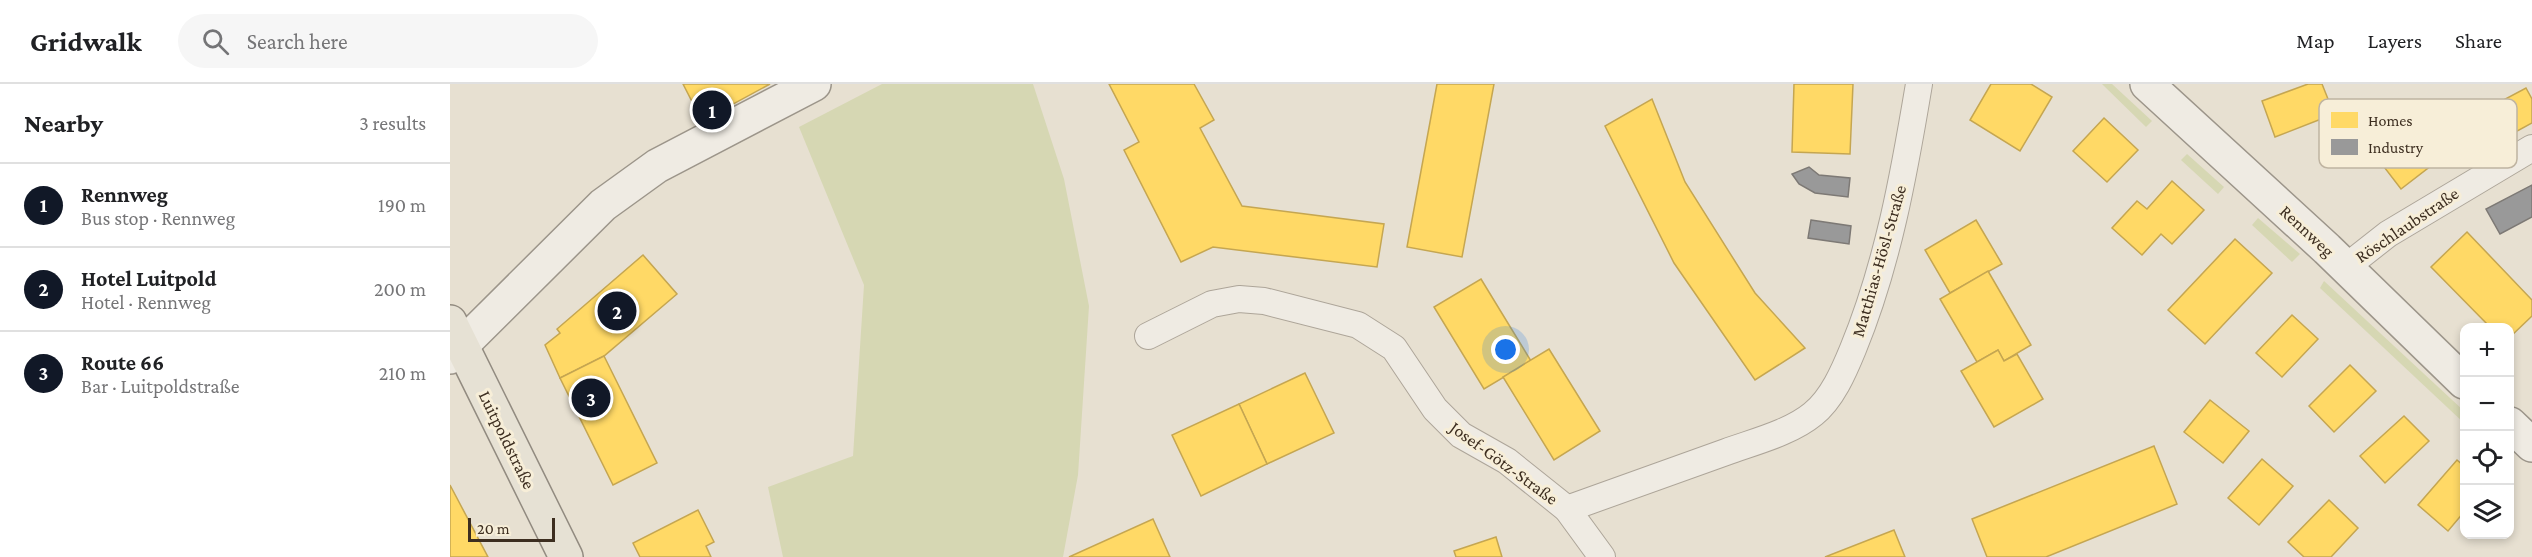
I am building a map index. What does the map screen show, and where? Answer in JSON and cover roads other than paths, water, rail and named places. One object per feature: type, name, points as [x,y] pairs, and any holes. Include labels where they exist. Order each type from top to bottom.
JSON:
[{"type":"main road","points":[[454,342],[603,205],[657,166],[814,84]]},
{"type":"main road","name":"Rennweg","points":[[2147,84],[2346,267],[2460,378]]},
{"type":"main road","name":"Luitpoldstraße","points":[[454,342],[566,557]]},
{"type":"main road","points":[[2514,428],[2532,444]]},
{"type":"street","name":"Matthias-Hösl-Straße","points":[[1567,509],[1755,442],[1812,415],[1824,403],[1844,370],[1865,320],[1886,252],[1903,181],[1918,84]]},
{"type":"street","name":"Röschlaubstraße","points":[[2517,157],[2532,148]]},
{"type":"street","name":"Röschlaubstraße","points":[[2346,267],[2388,234],[2499,168]]},
{"type":"street","name":"Josef-Götz-Straße","points":[[1148,336],[1212,304],[1239,298],[1264,301],[1358,324],[1394,348],[1435,409],[1461,435],[1507,461],[1567,509],[1602,557]]},
{"type":"place","name":"Rennweg","points":[[712,110]]},
{"type":"place","name":"Hotel Luitpold","points":[[617,311]]},
{"type":"place","name":"Route 66","points":[[591,398]]}]
